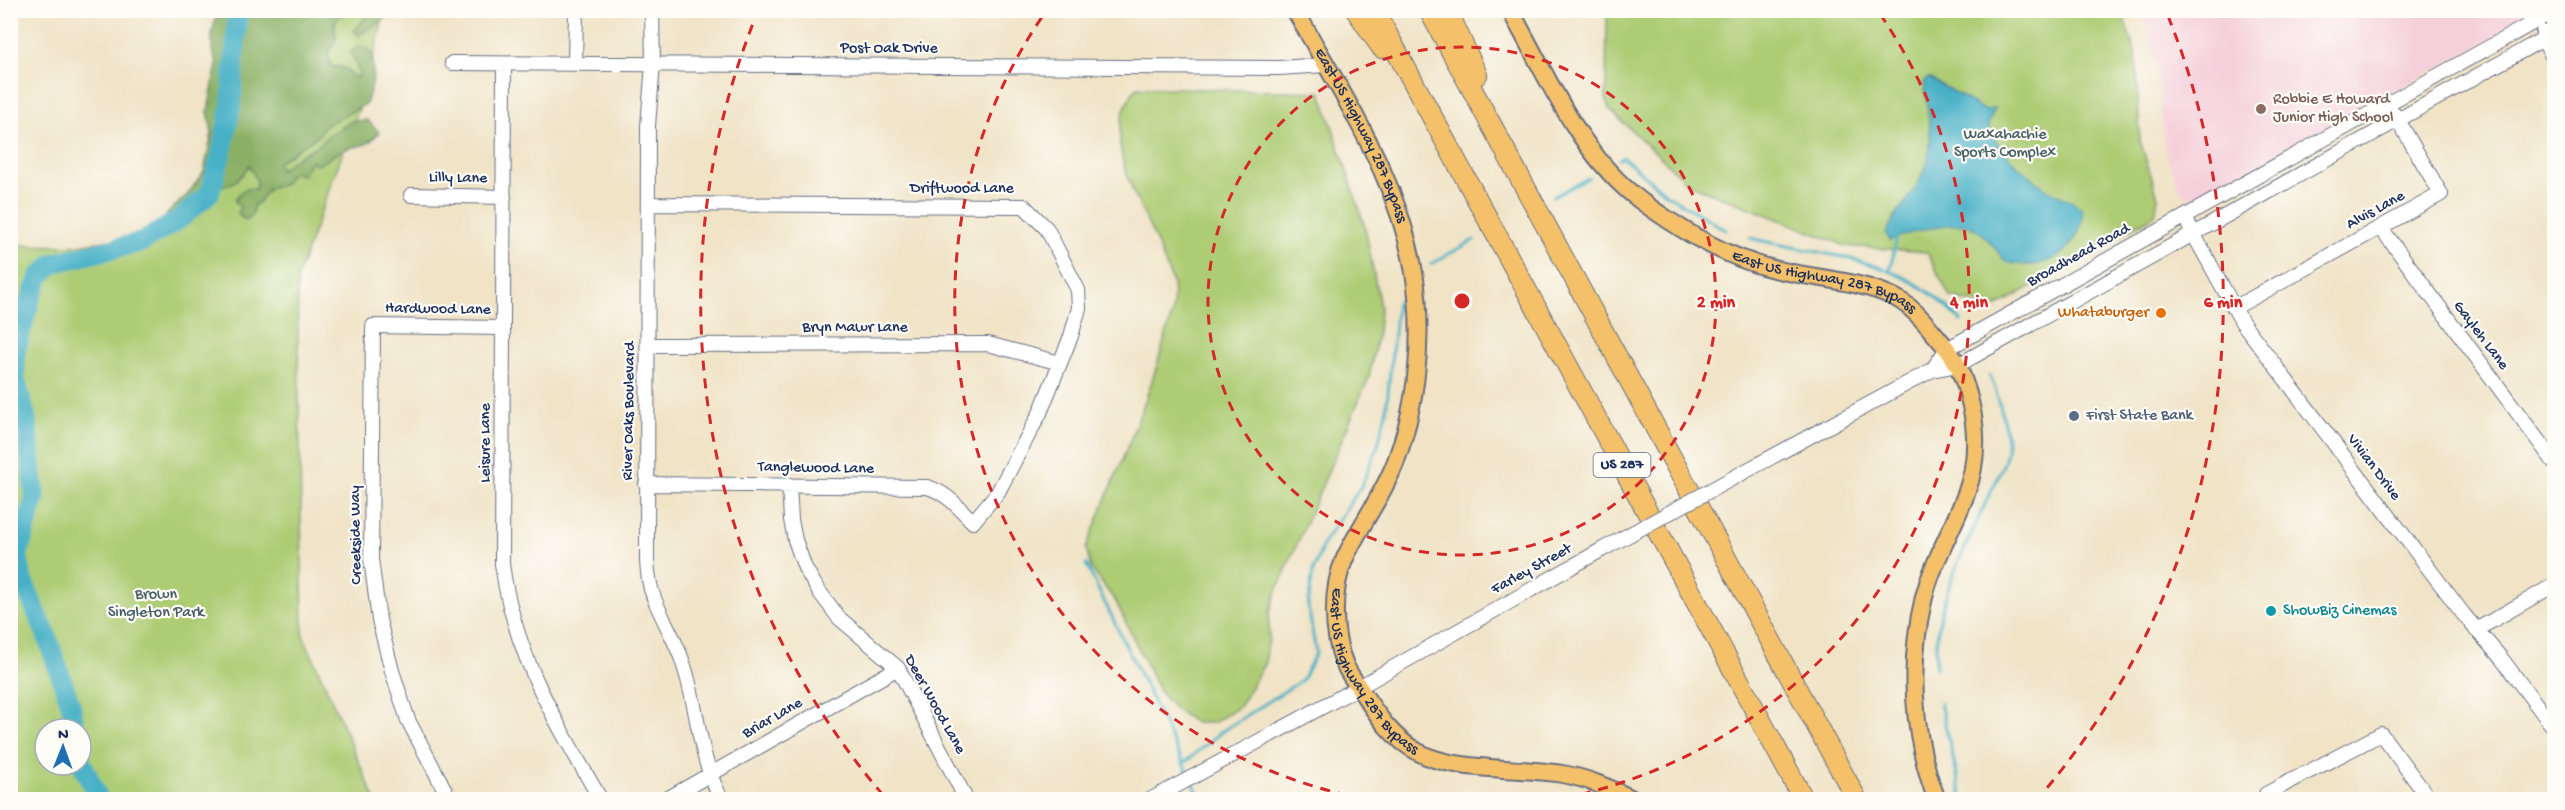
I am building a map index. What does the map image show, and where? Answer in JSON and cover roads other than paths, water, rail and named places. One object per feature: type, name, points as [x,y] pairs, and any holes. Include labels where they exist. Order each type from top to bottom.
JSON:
[{"type":"highway","points":[[1356,10],[1441,131]]},
{"type":"highway","name":"US 287","points":[[1374,10],[1804,800]]},
{"type":"highway","name":"US 287","points":[[1429,10],[1857,800]]},
{"type":"highway","points":[[1447,10],[1502,129],[1508,158]]},
{"type":"main road","name":"East US Highway 287 Bypass","points":[[1295,10],[1356,117],[1390,189],[1404,227],[1417,297],[1419,339],[1417,368],[1412,400],[1396,459],[1376,505],[1345,558],[1338,579],[1336,604],[1339,644],[1345,665],[1383,724],[1401,741],[1420,753],[1449,762],[1527,769],[1585,778],[1635,800]]},
{"type":"main road","name":"East US Highway 287 Bypass","points":[[1510,10],[1590,148],[1637,198],[1702,241],[1730,255],[1758,265],[1842,282],[1895,298],[1917,313],[1958,365],[1975,421],[1977,448],[1966,496],[1931,574],[1923,598],[1916,660],[1917,714],[1921,747],[1937,800]]},
{"type":"street","points":[[575,64],[576,10]]},
{"type":"street","name":"River Oaks Boulevard","points":[[652,10],[653,64],[648,126],[647,561],[650,585],[685,666],[697,711],[703,754],[709,774],[722,800]]},
{"type":"street","points":[[2548,14],[2554,27]]},
{"type":"street","points":[[2548,14],[2549,37],[2554,59]]},
{"type":"street","name":"Broadhead Road","points":[[1932,370],[1947,349],[2548,14]]},
{"type":"street","points":[[1932,370],[1958,365],[2549,37]]},
{"type":"street","name":"Post Oak Drive","points":[[452,63],[1280,68],[1325,65]]},
{"type":"street","name":"Leisure Lane","points":[[504,64],[501,540],[506,591],[524,654],[538,686],[601,800]]},
{"type":"street","name":"Alvis Lane","points":[[2234,308],[2441,194],[2388,103]]},
{"type":"street","name":"Lilly Lane","points":[[411,195],[504,197]]},
{"type":"street","name":"Driftwood Lane","points":[[648,204],[1024,206],[1047,229],[1080,298],[1075,323],[1040,413],[998,492],[973,522]]},
{"type":"street","name":"Vivian Drive","points":[[2184,216],[2234,308],[2284,379],[2554,728]]},
{"type":"street","name":"Gayleh Lane","points":[[2381,228],[2554,462]]},
{"type":"street","name":"Hardwood Lane","points":[[373,326],[503,328]]},
{"type":"street","name":"Creekside Way","points":[[373,326],[371,559],[379,620],[408,720],[450,800]]},
{"type":"street","name":"Bryn Mawr Lane","points":[[648,345],[988,344],[1060,363]]},
{"type":"street","name":"Farley Street","points":[[1150,800],[1932,370]]},
{"type":"street","name":"Tanglewood Lane","points":[[646,484],[927,487],[936,489],[948,498],[973,522]]},
{"type":"street","name":"Deer Wood Lane","points":[[789,485],[791,520],[795,540],[818,590],[839,618],[898,668],[960,797]]},
{"type":"street","points":[[2476,630],[2554,585]]},
{"type":"street","name":"Briar Lane","points":[[665,800],[898,668]]},
{"type":"street","points":[[2266,794],[2381,734],[2430,800]]},
{"type":"water","points":[[1929,78],[1986,111],[1995,108],[1988,124],[2003,150],[2042,186],[2081,208],[2081,227],[2062,253],[2035,265],[2006,262],[1982,233],[1969,226],[1959,225],[1934,227],[1890,240],[1886,234],[1917,185],[1929,154],[1930,130],[1924,81]]},
{"type":"waterway","points":[[73,717],[46,634],[22,579],[18,555],[35,498],[26,416],[15,378],[16,349],[30,300],[40,276],[54,263],[142,242],[180,219],[210,193],[222,151],[231,105],[237,21]]},
{"type":"waterway","points":[[1619,159],[1623,157],[1666,194],[1726,230]]},
{"type":"waterway","points":[[1553,197],[1588,178]]},
{"type":"waterway","points":[[1890,270],[1897,236]]},
{"type":"waterway","points":[[1750,238],[1863,262],[1889,271],[1914,283],[1938,299],[1961,321]]},
{"type":"waterway","points":[[1431,264],[1474,240]]},
{"type":"waterway","points":[[1183,764],[1221,732],[1302,680],[1316,653],[1308,606],[1313,571],[1324,542],[1362,485],[1377,448],[1386,412],[1397,303],[1401,299]]},
{"type":"waterway","points":[[1936,668],[1936,646],[1944,603],[1967,542],[2006,458],[2007,444],[2002,412],[1989,375]]},
{"type":"waterway","points":[[1086,564],[1189,775]]},
{"type":"waterway","points":[[1940,703],[1963,800]]},
{"type":"waterway","points":[[88,777],[99,800]]},
{"type":"waterway","points":[[1192,781],[1197,791],[1209,800]]},
{"type":"place","name":"Robbie E Howard Junior High School","points":[[2261,109]]},
{"type":"place","name":"Whataburger","points":[[2161,313]]},
{"type":"place","name":"First State Bank","points":[[2074,416]]},
{"type":"place","name":"ShowBiz Cinemas","points":[[2271,611]]},
{"type":"park label","name":"Waxahachie Sports Complex","points":[[2005,144]]},
{"type":"park label","name":"Brown Singleton Park","points":[[156,604]]}]
